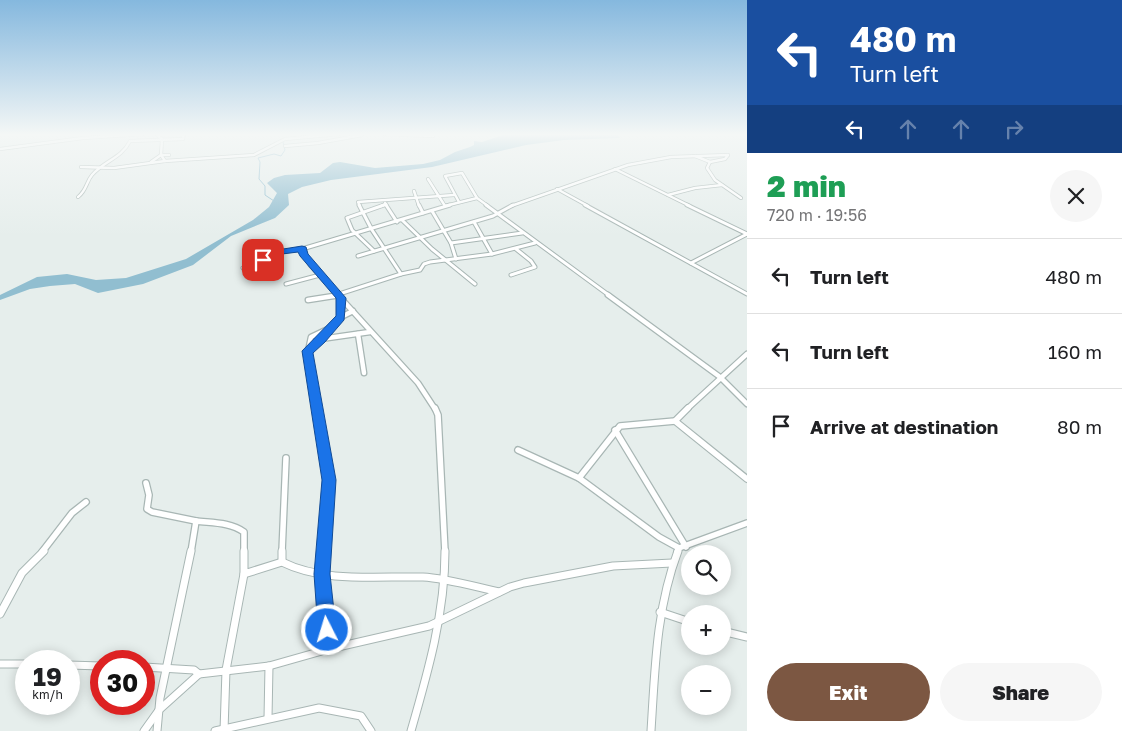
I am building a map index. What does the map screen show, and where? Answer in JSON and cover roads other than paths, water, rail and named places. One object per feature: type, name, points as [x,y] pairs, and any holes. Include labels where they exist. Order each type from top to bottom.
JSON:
[{"type":"street","points":[[78,197],[88,189],[91,177],[100,168]]},
{"type":"street","points":[[358,256],[474,222],[518,202],[619,168]]},
{"type":"street","points":[[707,168],[715,180],[741,198]]},
{"type":"street","points":[[615,169],[747,234],[691,263]]},
{"type":"street","points":[[459,202],[445,176],[462,173],[477,198],[535,243],[720,377],[747,404]]},
{"type":"street","points":[[428,179],[445,206]]},
{"type":"street","points":[[668,195],[695,188],[722,185]]},
{"type":"street","points":[[557,189],[747,294]]},
{"type":"street","points":[[414,192],[424,213]]},
{"type":"street","points":[[402,274],[371,229],[359,202],[454,195]]},
{"type":"street","points":[[243,268],[280,252],[356,234],[477,198]]},
{"type":"street","points":[[384,199],[397,222]]},
{"type":"street","points":[[374,251],[356,234],[347,218],[386,204]]},
{"type":"street","points":[[432,211],[451,243],[456,259]]},
{"type":"street","points":[[402,220],[418,237],[475,284]]},
{"type":"street","points":[[474,222],[492,254]]},
{"type":"street","points":[[451,243],[484,240],[522,233]]},
{"type":"street","points":[[308,300],[340,296],[402,274],[420,270],[426,263],[492,254],[535,243]]},
{"type":"street","points":[[302,248],[303,254],[320,275],[422,388],[436,410],[443,509],[444,582],[428,672],[411,731]]},
{"type":"street","points":[[511,276],[536,267],[532,261],[516,249]]},
{"type":"street","points":[[286,284],[320,275]]},
{"type":"street","points":[[340,296],[341,317]]},
{"type":"street","points":[[308,351],[341,317],[353,311]]},
{"type":"street","points":[[329,649],[322,574],[329,480],[308,351],[311,337],[330,328]]},
{"type":"street","points":[[321,339],[370,332]]},
{"type":"street","points":[[358,334],[364,373]]},
{"type":"street","points":[[579,478],[620,426],[675,421],[720,377],[747,354]]},
{"type":"street","points":[[741,360],[747,365]]},
{"type":"street","points":[[675,421],[747,478]]},
{"type":"street","points":[[615,430],[681,545]]},
{"type":"street","points":[[518,450],[579,478],[659,537],[681,547]]},
{"type":"street","points":[[282,562],[286,458]]},
{"type":"street","points":[[146,483],[149,495],[147,509],[152,512],[232,526],[244,532],[244,574],[226,670],[224,730]]},
{"type":"street","points":[[0,614],[22,573],[51,543],[72,512],[86,502]]},
{"type":"street","points":[[157,731],[158,710],[196,521]]},
{"type":"street","points":[[691,545],[747,523]]},
{"type":"street","points":[[650,731],[660,612],[672,563],[681,551]]},
{"type":"street","points":[[244,574],[282,562],[294,568],[322,574],[391,578],[425,577],[444,582],[482,587],[499,592]]},
{"type":"street","points":[[144,731],[158,710],[200,674],[269,666],[329,649],[429,626],[510,587],[569,573],[613,566],[672,563]]},
{"type":"street","points":[[660,612],[681,619]]},
{"type":"street","points":[[731,633],[747,637]]},
{"type":"street","points":[[0,664],[15,664]]},
{"type":"street","points":[[268,718],[269,666]]},
{"type":"street","points":[[155,667],[194,670],[200,674]]},
{"type":"street","points":[[215,731],[319,708],[360,716],[371,731]]},
{"type":"water","points":[[326,168],[423,168],[331,180],[302,187],[288,194],[289,205],[275,218],[231,236],[193,265],[143,284],[98,293],[75,284],[50,286],[30,289],[0,300],[0,295],[37,277],[67,274],[96,280],[126,278],[186,259],[253,220],[269,207],[277,193],[267,183],[274,178],[285,175],[320,173]]},
{"type":"waterway","points":[[260,168],[259,179],[265,186],[265,195],[274,201]]}]
